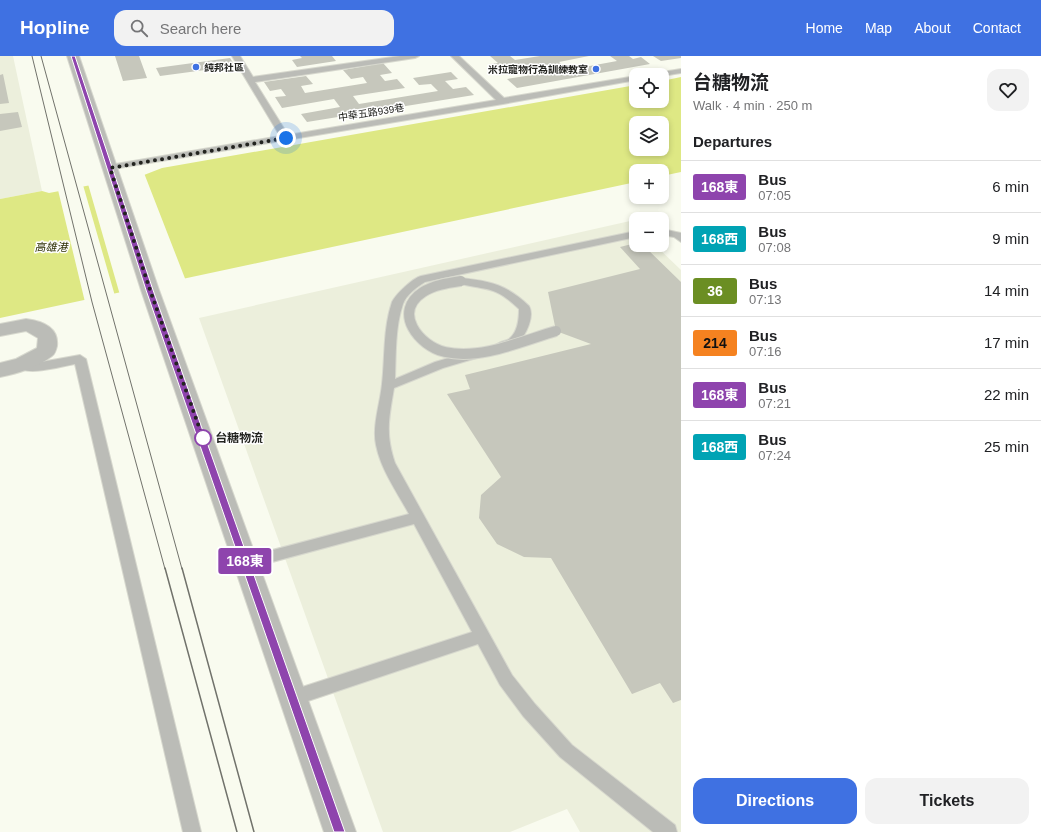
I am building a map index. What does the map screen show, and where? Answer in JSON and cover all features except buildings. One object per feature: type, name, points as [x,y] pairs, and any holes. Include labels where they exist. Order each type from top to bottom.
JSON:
[{"type":"street","points":[[73,56],[150,290],[340,832]]},
{"type":"street","points":[[0,330],[18,326],[31,326],[40,328],[48,337],[46,351],[22,365],[0,370]]},
{"type":"lane","points":[[236,56],[286,138]]},
{"type":"lane","points":[[251,80],[415,56]]},
{"type":"lane","points":[[455,56],[503,102]]},
{"type":"lane","points":[[669,73],[681,71]]},
{"type":"lane","name":"中華五路939巷","points":[[111,172],[286,138],[629,79]]},
{"type":"lane","points":[[669,233],[677,235],[681,239]]},
{"type":"lane","points":[[629,235],[422,279],[411,287],[398,302],[392,331],[388,386],[382,423],[382,444],[388,463],[416,518],[506,680],[529,710],[566,751],[668,832]]},
{"type":"lane","points":[[388,386],[439,365],[493,349],[500,346],[514,341],[524,324],[524,308],[512,296],[494,285],[461,281],[425,290],[417,298],[410,311],[410,327],[426,343],[446,352],[472,353],[494,348],[501,346],[556,331]]},
{"type":"lane","points":[[22,365],[30,368],[80,359],[192,832]]},
{"type":"lane","points":[[246,564],[416,518]]},
{"type":"lane","points":[[293,698],[482,636]]},
{"type":"shaded area","points":[[0,56],[13,56],[42,191],[0,199]]},
{"type":"shaded area","points":[[629,221],[629,252],[662,252],[681,270],[681,832],[580,832],[567,809],[510,832],[383,832],[199,318]]},
{"type":"water","name":"高雄港","points":[[681,77],[681,172],[669,175],[669,164],[629,164],[629,183],[0,318],[0,199],[42,191],[49,193],[144,175],[162,168],[629,86],[629,108],[669,108],[669,80]]},
{"type":"pier","points":[[144,173],[186,281],[120,295],[88,184]]},
{"type":"pier","points":[[83,185],[115,296],[85,302],[58,190]]},
{"type":"tram line","points":[[32,56],[92,302],[165,569]]},
{"type":"tram line","points":[[41,56],[182,569]]},
{"type":"tram line","points":[[165,568],[237,832]]},
{"type":"tram line","points":[[182,568],[254,832]]},
{"type":"bus line","name":"168東","points":[[73,56],[150,290],[157,306],[340,832]]},
{"type":"place","name":"純邦社區","points":[[196,67]]},
{"type":"place","name":"米拉寵物行為訓練教室","points":[[596,69]]},
{"type":"place","name":"台糖物流","points":[[203,438]]},
{"type":"route","points":[[203,438],[150,290],[110,168],[286,138]]}]
